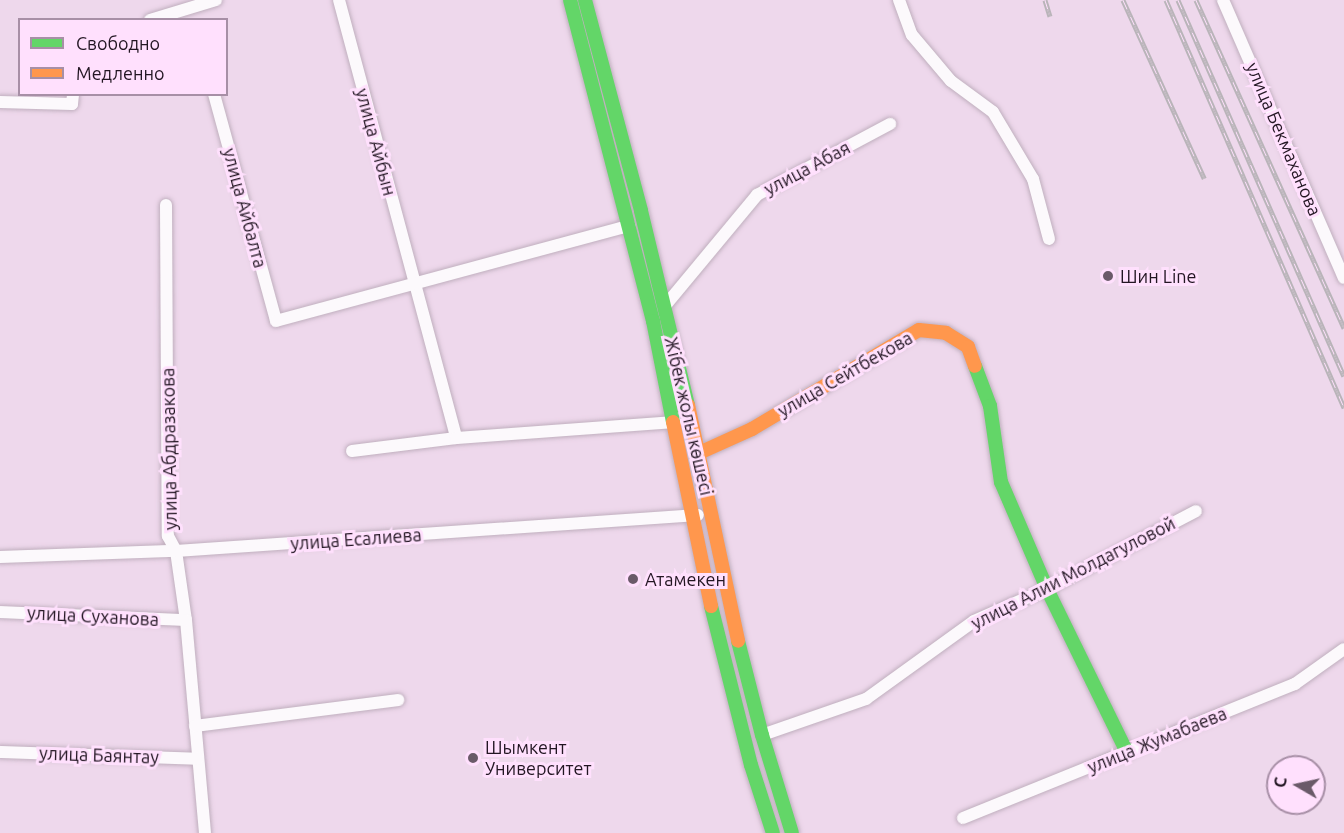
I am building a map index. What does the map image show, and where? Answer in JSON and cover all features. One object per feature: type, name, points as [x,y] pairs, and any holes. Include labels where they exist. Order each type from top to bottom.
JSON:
[{"type":"main road","name":"Жібек жолы көшесі","points":[[570,0],[629,226],[675,422],[713,617],[751,765],[774,833]]},
{"type":"main road","name":"Жібек жолы көшесі","points":[[585,0],[664,307],[699,453],[728,595],[762,735],[792,833]]},
{"type":"main road","name":"улица Сейтбекова","points":[[699,453],[752,429],[919,330],[946,333],[968,347],[990,406],[1001,482],[1047,589],[1127,752]]},
{"type":"street","points":[[157,18],[216,0]]},
{"type":"street","name":"улица Айбын","points":[[339,0],[456,438]]},
{"type":"street","points":[[899,0],[912,35],[951,81],[993,112],[1033,179],[1050,239]]},
{"type":"street","name":"улица Бекмаханова","points":[[1223,0],[1344,278]]},
{"type":"street","points":[[0,102],[72,104],[73,96]]},
{"type":"street","name":"улица Айбалта","points":[[215,96],[276,321],[414,284]]},
{"type":"street","name":"улица Абая","points":[[664,307],[757,195],[890,124]]},
{"type":"street","name":"улица Абдразакова","points":[[166,205],[168,536],[176,551],[186,620],[205,833]]},
{"type":"street","points":[[414,284],[629,226]]},
{"type":"street","points":[[352,451],[456,438],[675,422]]},
{"type":"street","name":"улица Алии Молдагуловой","points":[[762,735],[866,699],[974,621],[1047,589],[1196,512]]},
{"type":"street","name":"улица Есалиева","points":[[0,556],[176,551],[711,513]]},
{"type":"street","name":"улица Суханова","points":[[0,612],[186,620]]},
{"type":"street","name":"улица Жумабаева","points":[[963,818],[1295,684],[1344,649]]},
{"type":"street","points":[[195,726],[398,700]]},
{"type":"street","name":"улица Баянтау","points":[[0,752],[198,759]]},
{"type":"railway","points":[[1045,0],[1050,16]]},
{"type":"railway","points":[[1123,0],[1204,178]]},
{"type":"railway","points":[[1166,0],[1344,408]]},
{"type":"railway","points":[[1178,0],[1344,376]]},
{"type":"railway","points":[[1196,0],[1344,328]]},
{"type":"traffic: fast","points":[[570,0],[653,321],[673,422]]},
{"type":"traffic: fast","points":[[585,0],[641,211],[688,405]]},
{"type":"traffic: fast","points":[[975,366],[990,406],[1001,482],[1047,589],[1127,752]]},
{"type":"traffic: fast","points":[[711,606],[751,765],[773,833]]},
{"type":"traffic: fast","points":[[738,641],[762,735],[792,833]]},
{"type":"traffic: slow","points":[[699,453],[752,429],[919,330],[946,333],[968,347],[975,366]]},
{"type":"traffic: slow","points":[[688,405],[738,641]]},
{"type":"traffic: slow","points":[[673,422],[711,606]]},
{"type":"place","name":"Шин Line","points":[[1108,276]]},
{"type":"place","name":"Атамекен","points":[[633,579]]},
{"type":"place","name":"Шымкент Университет","points":[[473,758]]}]
